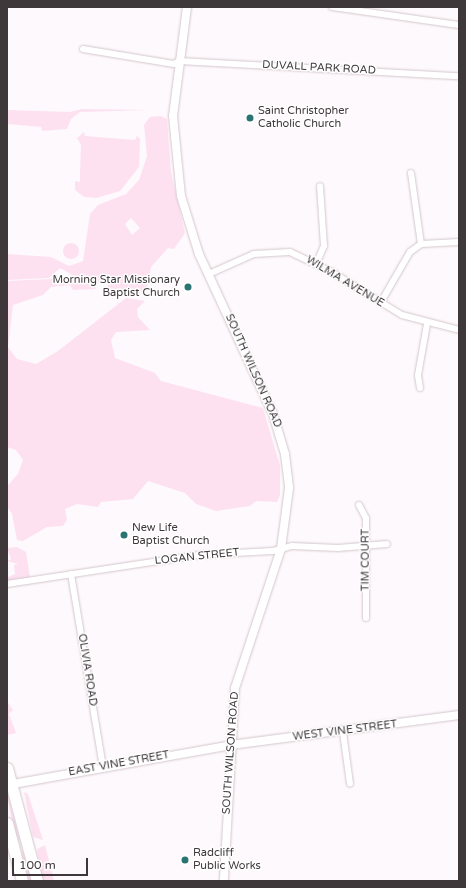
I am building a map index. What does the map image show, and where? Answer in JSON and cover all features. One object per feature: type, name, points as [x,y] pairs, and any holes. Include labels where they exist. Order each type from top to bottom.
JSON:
[{"type":"highway","points":[[7,768],[9,784],[37,881]]},
{"type":"highway","points":[[7,823],[22,881]]},
{"type":"main road","name":"SOUTH WILSON ROAD","points":[[188,7],[179,61],[173,116],[176,163],[190,229],[209,274],[266,395],[282,440],[289,488],[281,549],[237,677],[231,745],[224,881]]},
{"type":"main road","name":"WEST VINE STREET","points":[[231,745],[343,732],[459,715]]},
{"type":"main road","name":"EAST VINE STREET","points":[[9,784],[231,745]]},
{"type":"street","points":[[332,7],[459,25]]},
{"type":"street","name":"DUVALL PARK ROAD","points":[[83,49],[174,64],[179,61],[459,76]]},
{"type":"street","points":[[411,173],[421,244]]},
{"type":"street","points":[[316,264],[324,246],[320,186]]},
{"type":"street","points":[[381,302],[410,252],[421,244],[459,242]]},
{"type":"street","name":"WILMA AVENUE","points":[[209,274],[247,256],[275,250],[297,254],[381,302],[427,324],[459,330]]},
{"type":"street","points":[[420,388],[418,375],[427,324]]},
{"type":"street","name":"TIM COURT","points":[[359,505],[365,514],[366,618]]},
{"type":"street","name":"LOGAN STREET","points":[[7,584],[198,555],[281,549],[292,546],[366,546],[387,544]]},
{"type":"street","name":"OLIVIA ROAD","points":[[71,574],[103,767]]},
{"type":"street","points":[[343,732],[350,784]]},
{"type":"shaded area","points":[[82,109],[148,110],[80,112],[71,119],[67,129],[42,131],[41,127],[8,124],[7,128],[7,110],[70,112]]},
{"type":"shaded area","points":[[161,116],[167,119],[171,172],[185,233],[174,249],[168,248],[151,267],[146,293],[107,291],[109,278],[101,278],[95,289],[73,290],[70,285],[51,287],[43,295],[13,305],[8,347],[17,359],[36,364],[58,351],[126,298],[145,301],[137,309],[138,317],[150,330],[116,332],[111,340],[115,358],[155,373],[161,381],[263,408],[280,466],[280,495],[277,502],[256,501],[250,506],[216,511],[196,504],[185,493],[148,481],[133,499],[101,502],[98,507],[77,504],[65,509],[67,520],[63,526],[47,527],[23,541],[17,540],[12,514],[7,507],[7,486],[18,474],[23,460],[16,450],[7,447],[7,281],[51,279],[74,276],[60,268],[49,278],[7,280],[7,254],[51,257],[69,266],[83,261],[90,214],[98,205],[126,194],[139,180],[147,156],[144,125],[150,117]],"holes":[[[131,218],[140,228],[132,235],[125,224]]]},
{"type":"shaded area","points":[[84,132],[85,136],[135,140],[137,136],[140,139],[139,167],[120,191],[96,198],[84,197],[75,190],[75,181],[80,182],[81,145],[77,138]]},
{"type":"shaded area","points":[[71,243],[77,245],[79,251],[77,257],[71,259],[65,257],[63,251],[65,245]]},
{"type":"shaded area","points":[[17,547],[26,552],[30,577],[8,581],[8,577],[15,574],[14,565],[18,564],[7,561],[11,559],[7,548]]},
{"type":"shaded area","points":[[7,701],[13,710],[9,714],[16,733],[7,735]]},
{"type":"shaded area","points":[[24,792],[28,794],[43,840],[33,837]]},
{"type":"shaded area","points":[[8,794],[20,841],[15,839]]},
{"type":"shaded area","points":[[45,845],[54,881],[43,881],[40,870],[37,849]]},
{"type":"shaded area","points":[[23,852],[33,881],[26,881],[20,855]]},
{"type":"place","name":"Saint Christopher Catholic Church","points":[[250,118]]},
{"type":"place","name":"Morning Star Missionary Baptist Church","points":[[188,287]]},
{"type":"place","name":"New Life Baptist Church","points":[[124,535]]},
{"type":"place","name":"Radcliff Public Works","points":[[185,860]]}]
